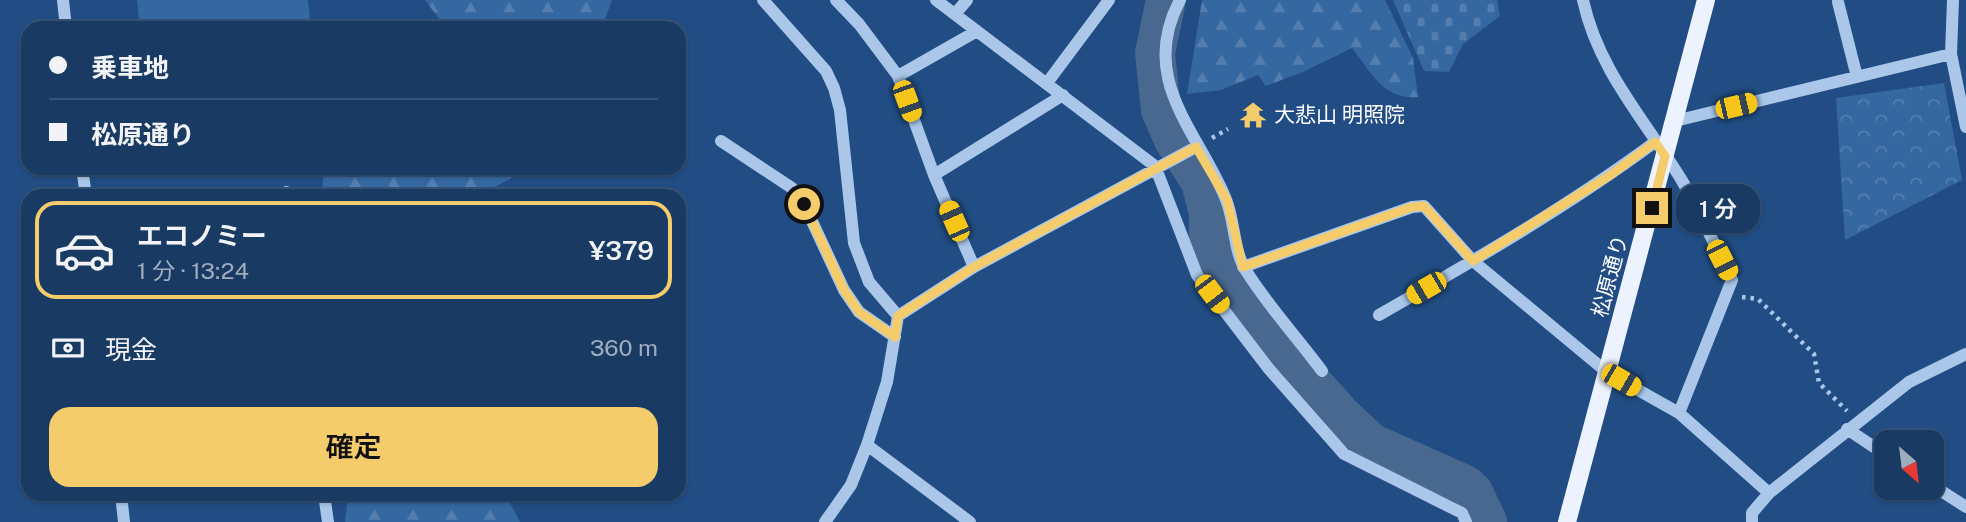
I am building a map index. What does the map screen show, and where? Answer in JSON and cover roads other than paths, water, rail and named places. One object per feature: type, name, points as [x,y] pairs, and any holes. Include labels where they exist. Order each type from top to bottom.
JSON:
[{"type":"main road","name":"松原通り","points":[[1567,522],[1608,373],[1660,149],[1675,121],[1706,0]]},
{"type":"street","points":[[63,0],[65,21]]},
{"type":"street","points":[[763,0],[826,71],[834,88],[840,110],[853,243],[869,282],[898,316],[887,382],[867,445],[851,485],[825,522]]},
{"type":"street","points":[[836,0],[859,24],[898,76],[934,175],[974,267]]},
{"type":"street","points":[[936,0],[1155,166],[1197,275],[1269,369],[1344,454],[1462,513],[1466,522]]},
{"type":"street","points":[[956,15],[967,0]]},
{"type":"street","points":[[1047,83],[1109,0]]},
{"type":"street","points":[[1180,0],[1171,17],[1166,55],[1168,83],[1193,149],[1227,200],[1243,267],[1322,371]]},
{"type":"street","points":[[1583,0],[1588,22],[1627,102],[1681,179],[1732,280],[1679,413]]},
{"type":"street","points":[[1953,0],[1951,54],[1966,127]]},
{"type":"street","points":[[1838,2],[1857,77]]},
{"type":"street","points":[[898,76],[977,31]]},
{"type":"street","points":[[1675,121],[1951,54]]},
{"type":"street","points":[[934,175],[1063,94]]},
{"type":"street","points":[[721,141],[792,188],[804,204],[844,290],[859,312],[895,337]]},
{"type":"street","points":[[898,316],[974,267],[1155,166],[1193,149]]},
{"type":"street","points":[[1379,316],[1612,174],[1660,149]]},
{"type":"street","points":[[1243,267],[1412,207],[1424,206],[1473,261],[1608,373],[1679,413],[1769,493]]},
{"type":"street","points":[[1752,522],[1752,513],[1769,493],[1852,426],[1909,382],[1966,354]]},
{"type":"street","points":[[1852,426],[1874,445]]},
{"type":"street","points":[[867,445],[970,522]]},
{"type":"street","points":[[1944,493],[1966,507]]},
{"type":"street","points":[[122,501],[124,522]]},
{"type":"street","points":[[325,501],[328,522]]},
{"type":"waterway","points":[[1166,0],[1155,53],[1161,110],[1174,140],[1201,182],[1209,213],[1209,248],[1249,312],[1343,417],[1371,443],[1465,485],[1473,492],[1487,522]]},
{"type":"place","name":"大悲山 明照院","points":[[1253,115]]}]
